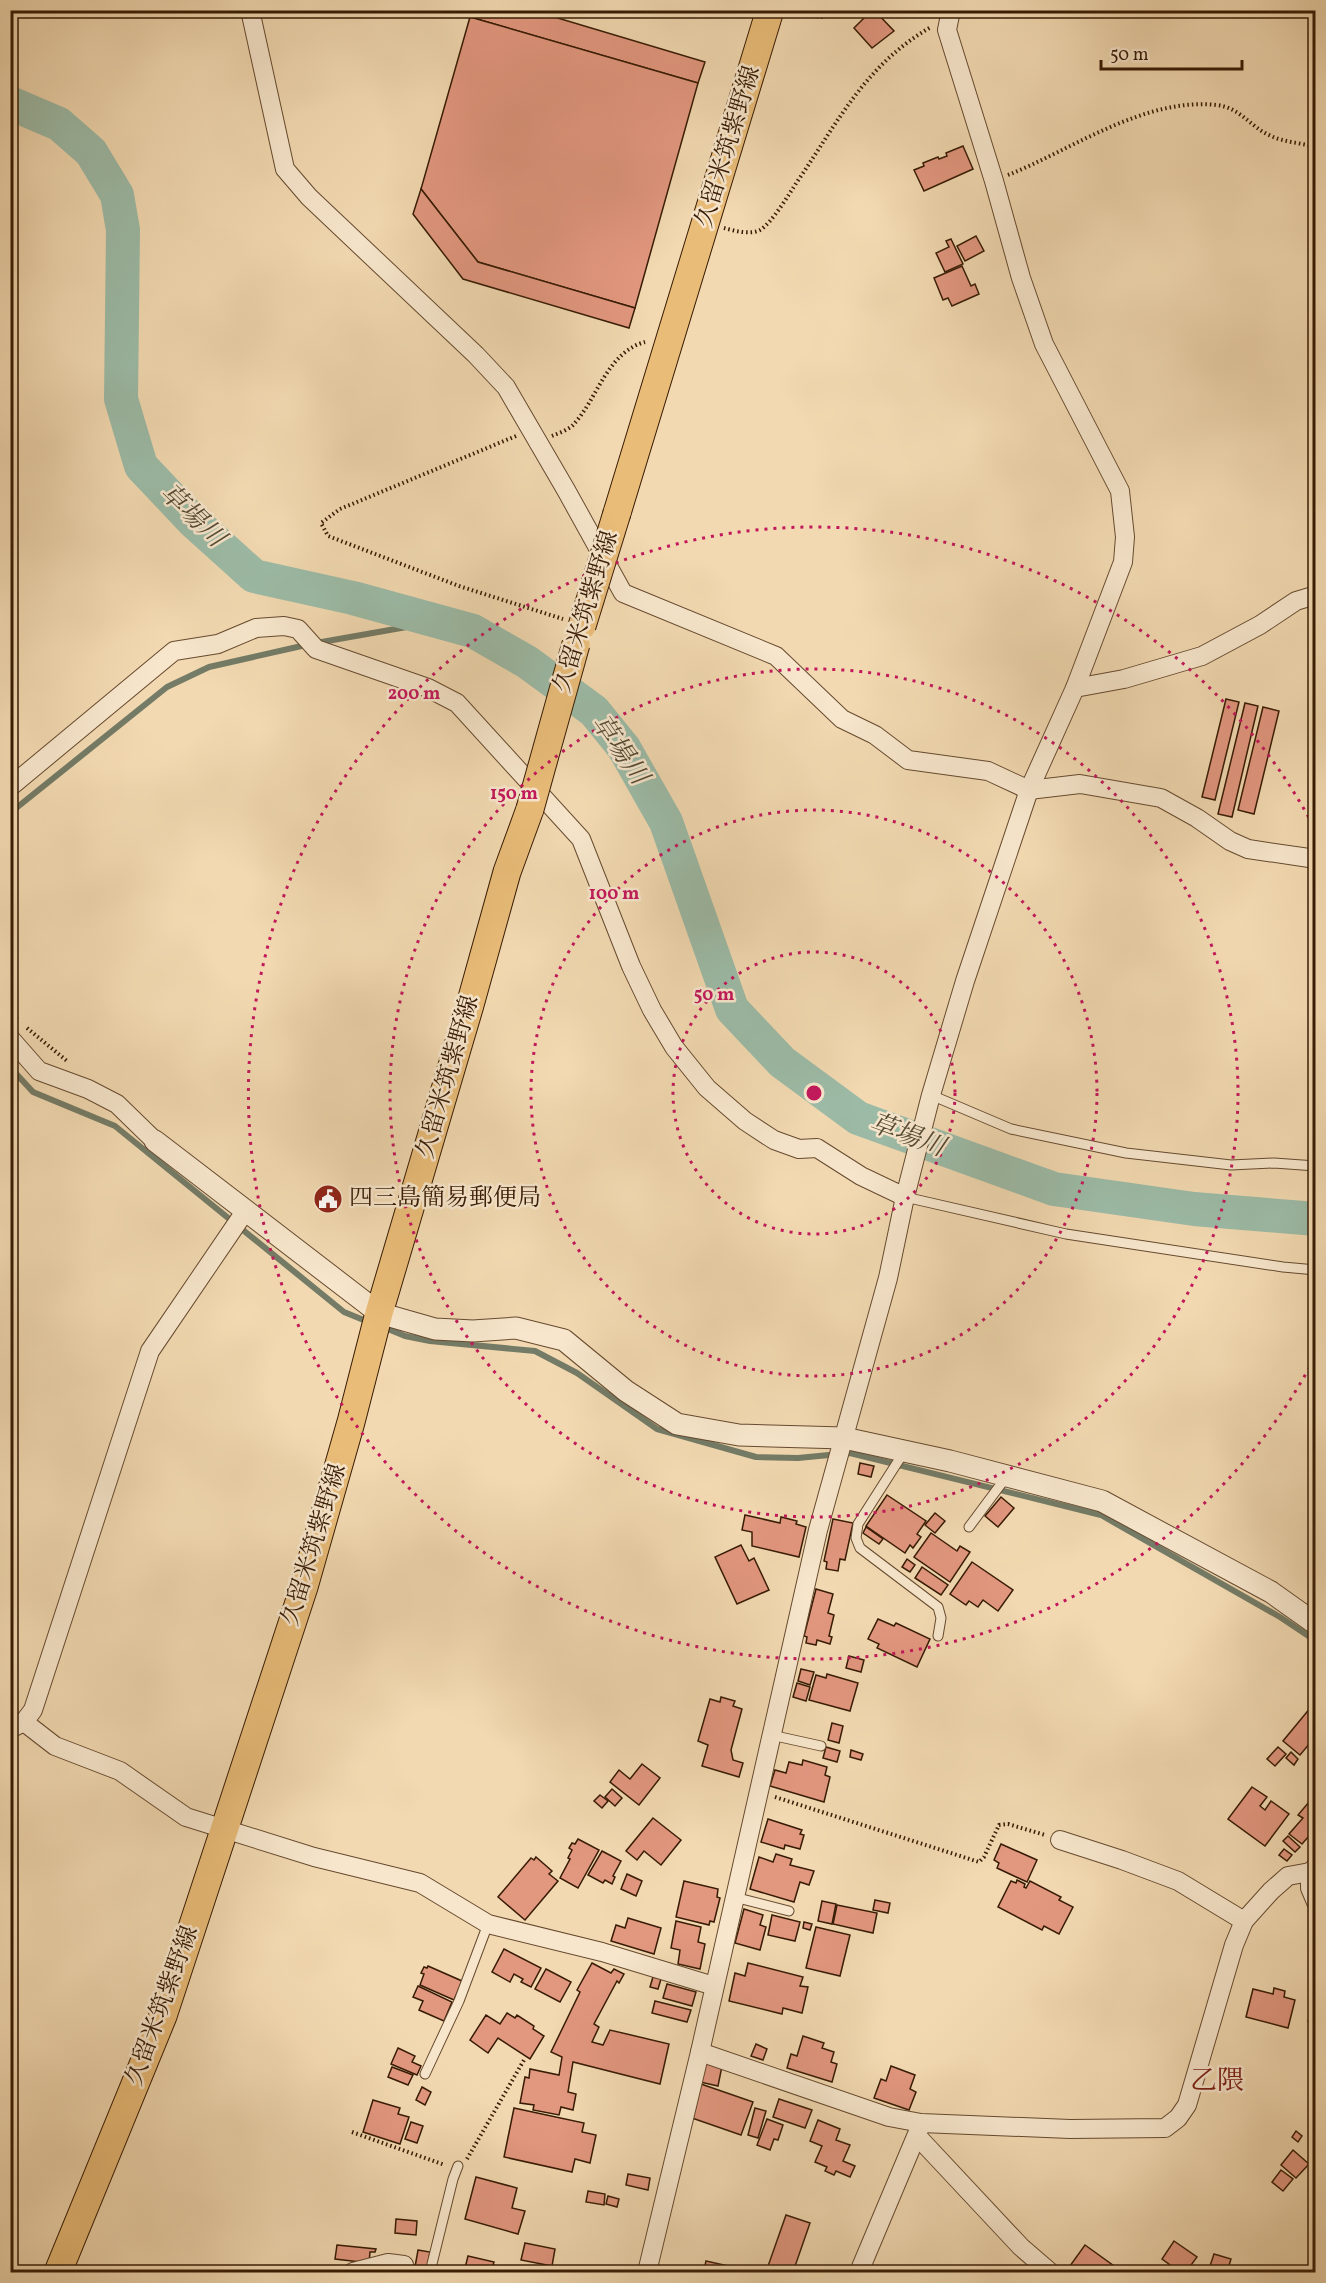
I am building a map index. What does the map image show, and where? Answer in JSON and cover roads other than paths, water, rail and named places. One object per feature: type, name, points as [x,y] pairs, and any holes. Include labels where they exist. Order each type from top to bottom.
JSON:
[{"type":"main road","name":"久留米筑紫野線","points":[[62,2271],[163,2016],[304,1587],[507,872],[530,809],[579,635],[706,224],[778,11]]},
{"type":"street","points":[[250,10],[285,169],[309,197],[476,355],[506,387],[623,593],[776,656],[842,719],[875,735],[908,760],[988,771],[1029,790],[1080,784],[1161,798],[1197,818],[1230,841],[1248,849],[1316,859]]},
{"type":"street","points":[[647,2272],[700,2052],[818,1530],[888,1278],[906,1192],[930,1098],[965,981],[1029,790],[1075,688],[1123,562],[1125,537],[1120,491],[1044,344],[1021,278],[994,181],[947,30],[950,16]]},
{"type":"street","points":[[1075,688],[1124,679],[1202,656],[1260,625],[1296,601],[1316,595]]},
{"type":"street","points":[[10,787],[174,651],[218,644],[256,628],[284,626],[298,629],[316,649],[428,688],[457,703],[581,839],[631,966],[652,1010],[674,1047],[707,1088],[745,1121],[774,1140],[799,1149],[817,1148],[861,1176],[906,1192]]},
{"type":"street","points":[[10,1038],[39,1071],[88,1089],[117,1104],[155,1141],[380,1313],[435,1329],[516,1328],[564,1340],[626,1391],[677,1424],[739,1435],[844,1438],[905,1450],[1102,1502],[1271,1592],[1316,1624]]},
{"type":"street","points":[[246,1210],[150,1351],[33,1710],[17,1726],[55,1746],[120,1771],[186,1817],[314,1857],[420,1883],[488,1924],[602,1952],[714,1986]]},
{"type":"street","points":[[1060,1840],[1178,1881],[1244,1921]]},
{"type":"street","points":[[700,2052],[889,2117],[920,2130],[1165,2128],[1178,2118],[1186,2105],[1234,1945],[1244,1921],[1288,1876],[1313,1869],[1310,1888],[1316,1902]]},
{"type":"street","points":[[859,2272],[920,2130]]},
{"type":"street","points":[[920,2130],[1021,2247],[1050,2272]]},
{"type":"street","points":[[353,2272],[388,2263],[404,2265]]},
{"type":"lane","points":[[930,1098],[1011,1130],[1126,1153],[1232,1165],[1274,1163],[1316,1166]]},
{"type":"lane","points":[[906,1192],[1066,1234],[1316,1270]]},
{"type":"lane","points":[[905,1450],[858,1524],[856,1538],[860,1548],[938,1607],[941,1618],[938,1636]]},
{"type":"lane","points":[[969,1527],[1007,1476]]},
{"type":"lane","points":[[771,1735],[821,1746]]},
{"type":"lane","points":[[734,1897],[789,1911]]},
{"type":"lane","points":[[425,2074],[459,2001],[488,1924]]},
{"type":"lane","points":[[430,2272],[458,2166]]},
{"type":"waterway","name":"草場川","points":[[10,103],[59,124],[91,152],[117,195],[123,230],[121,399],[141,466],[193,521],[254,576],[353,598],[473,631],[527,662],[594,711],[624,748],[666,822],[732,1009],[782,1062],[858,1118],[1054,1189],[1194,1209],[1316,1219]]},
{"type":"waterway","points":[[316,643],[435,622]]},
{"type":"waterway","points":[[10,813],[167,687],[209,667],[306,645]]},
{"type":"waterway","points":[[10,1067],[33,1092],[115,1126],[344,1312],[371,1323]]},
{"type":"waterway","points":[[383,1327],[405,1336],[430,1341],[535,1351],[577,1373],[657,1429],[756,1457],[798,1458],[850,1453],[1101,1515],[1280,1617],[1316,1641]]},
{"type":"place","name":"四三島簡易郵便局","points":[[328,1199]]},
{"type":"district","name":"乙隈","points":[[1217,2082]]}]
